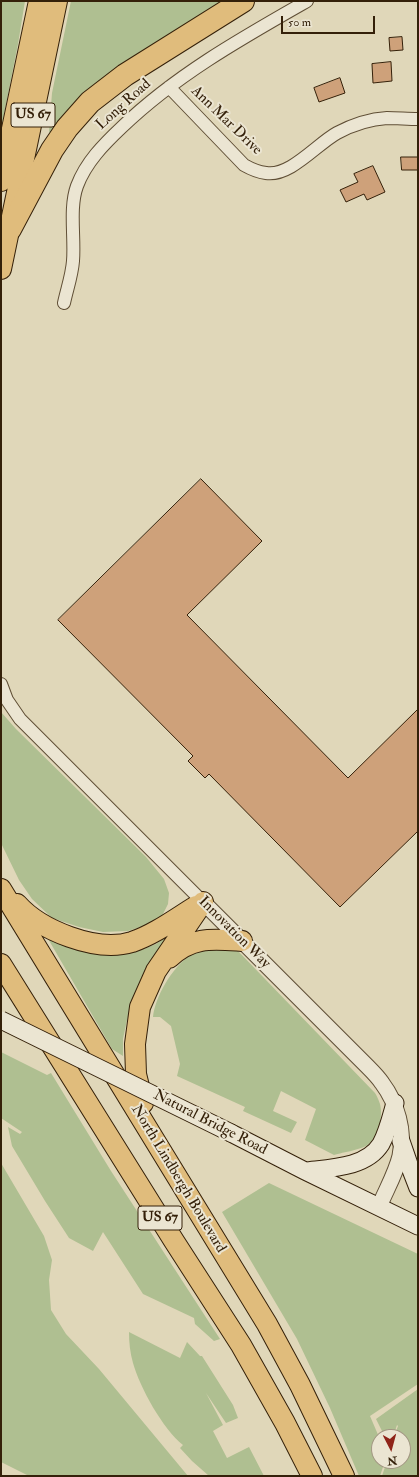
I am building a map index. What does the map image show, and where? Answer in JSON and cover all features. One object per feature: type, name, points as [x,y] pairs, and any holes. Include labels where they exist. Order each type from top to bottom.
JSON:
[{"type":"highway","name":"US 67","points":[[1,181],[39,1]]},
{"type":"highway","name":"US 67","points":[[1,269],[57,1]]},
{"type":"highway","points":[[10,228],[52,150],[67,128],[90,102],[125,75],[243,1]]},
{"type":"highway","points":[[1,888],[20,907],[36,920],[56,931],[82,941],[108,944],[130,942],[151,934],[203,902]]},
{"type":"highway","name":"North Lindbergh Boulevard","points":[[1,888],[267,1324],[300,1385],[344,1476]]},
{"type":"highway","points":[[154,1139],[144,1110],[136,1074],[135,1044],[140,1007],[156,971],[203,902]]},
{"type":"highway","points":[[156,971],[175,952],[191,944],[205,940],[242,941]]},
{"type":"highway","name":"US 67","points":[[1,964],[174,1241],[241,1345],[285,1423],[312,1476]]},
{"type":"main road","name":"Natural Bridge Road","points":[[1,1020],[231,1132],[305,1171],[418,1226]]},
{"type":"main road","points":[[305,1171],[344,1166],[365,1159],[380,1145],[387,1130],[394,1103]]},
{"type":"main road","points":[[402,1140],[418,1188]]},
{"type":"street","name":"Long Road","points":[[64,303],[73,263],[74,206],[77,187],[86,166],[105,143],[134,116],[169,87],[252,32],[307,1]]},
{"type":"street","name":"Ann Mar Drive","points":[[169,87],[244,165],[255,171],[268,174],[282,172],[337,133],[360,124],[387,118],[418,119]]},
{"type":"street","name":"Innovation Way","points":[[1,684],[7,700],[20,719],[382,1083],[394,1103],[400,1120],[402,1140],[400,1156],[379,1207]]},
{"type":"green space","points":[[1,1],[25,1],[1,130]]},
{"type":"green space","points":[[71,1],[229,1],[52,132],[49,132],[52,93]]},
{"type":"green space","points":[[1,712],[16,729],[146,857],[164,879],[169,893],[168,904],[162,916],[147,925],[128,931],[103,932],[79,927],[52,918],[32,899],[19,880],[1,843]]},
{"type":"green space","points":[[174,932],[141,979],[127,1020],[123,1039],[123,1056],[112,1049],[47,937],[127,953],[144,949],[156,944]]},
{"type":"green space","points":[[209,947],[238,951],[375,1093],[380,1104],[381,1120],[376,1135],[370,1143],[358,1149],[334,1155],[305,1140],[316,1109],[281,1091],[273,1111],[297,1122],[291,1133],[243,1111],[245,1107],[177,1076],[180,1064],[171,1026],[160,1017],[153,1017],[154,1009],[165,984],[176,968],[191,955]]},
{"type":"green space","points":[[1,1052],[47,1075],[51,1073],[111,1171],[220,1339],[214,1341],[195,1324],[194,1318],[143,1294],[103,1232],[93,1251],[69,1238],[12,1146],[8,1127],[20,1134],[22,1132],[1,1118]]},
{"type":"green space","points":[[1,1163],[44,1236],[52,1260],[49,1280],[51,1310],[66,1334],[99,1369],[188,1476],[29,1476],[1,1462]]},
{"type":"green space","points":[[269,1183],[418,1254],[418,1384],[370,1416],[376,1429],[371,1429],[371,1469],[382,1469],[380,1476],[359,1476],[330,1408],[297,1339],[222,1212]]},
{"type":"green space","points":[[129,1332],[180,1358],[187,1342],[200,1356],[202,1356],[233,1405],[238,1418],[226,1423],[206,1393],[223,1425],[213,1431],[227,1458],[249,1447],[264,1476],[209,1476],[192,1461],[180,1448],[183,1445],[175,1438],[160,1419],[141,1384],[132,1359]]},
{"type":"green space","points":[[418,1389],[418,1476],[382,1476],[384,1469],[411,1469],[411,1429],[397,1429],[397,1425],[396,1429],[381,1429],[376,1419]]},
{"type":"building","points":[[402,37],[403,50],[390,51],[389,38]]},
{"type":"building","points":[[391,62],[392,81],[373,83],[372,64]]},
{"type":"building","points":[[340,78],[345,93],[319,102],[314,88]]},
{"type":"building","points":[[401,157],[418,157],[418,170],[402,170]]},
{"type":"building","points":[[373,166],[385,192],[367,200],[364,194],[346,202],[340,190],[358,182],[354,174]]},
{"type":"building","points":[[201,479],[262,541],[187,615],[348,778],[418,709],[418,831],[340,907],[209,774],[205,778],[188,761],[193,756],[58,620]]}]
